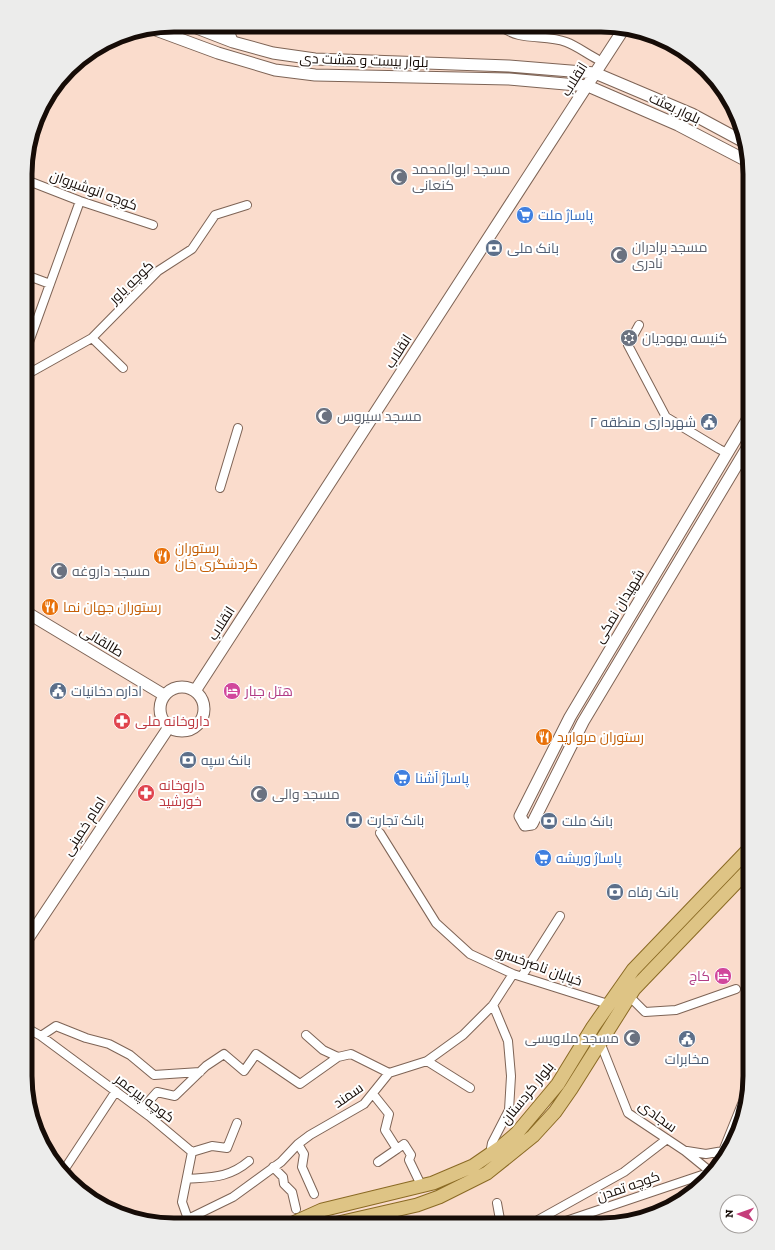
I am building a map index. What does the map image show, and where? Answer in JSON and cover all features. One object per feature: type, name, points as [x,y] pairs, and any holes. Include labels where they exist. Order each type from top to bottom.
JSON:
[{"type":"main road","name":"بلوار بیست و هشت دی","points":[[162,32],[218,53],[275,70],[315,75],[509,79],[584,86]]},
{"type":"main road","name":"بلوار بیست و هشت دی","points":[[207,32],[233,42],[273,53],[315,59],[509,66],[592,73]]},
{"type":"main road","name":"انقلاب","points":[[592,73],[597,59],[614,32]]},
{"type":"main road","name":"انقلاب","points":[[192,689],[592,73],[620,33]]},
{"type":"main road","points":[[392,77],[393,62]]},
{"type":"main road","name":"بلوار بعثت","points":[[592,73],[686,111],[738,139]]},
{"type":"main road","name":"بلوار بعثت","points":[[584,86],[678,125],[742,159]]},
{"type":"main road","name":"شهیدان نمکی","points":[[743,427],[570,717],[520,816],[525,825],[532,824],[584,722],[743,455]]},
{"type":"main road","points":[[727,453],[741,458]]},
{"type":"main road","name":"طالقانی","points":[[32,616],[164,696]]},
{"type":"main road","points":[[175,688],[192,689],[203,700],[204,712],[199,723],[194,728],[182,731],[169,726],[161,715],[160,708],[164,696],[175,688]]},
{"type":"main road","points":[[570,717],[584,722]]},
{"type":"main road","name":"امام خمینی","points":[[32,932],[169,726]]},
{"type":"main road","name":"بلوار کردستان","points":[[304,1218],[322,1210],[422,1186],[473,1166],[517,1133],[550,1095],[608,1004],[633,970],[743,855]]},
{"type":"main road","points":[[360,1218],[416,1205],[439,1197],[487,1173],[533,1136],[555,1112],[630,996],[666,955],[743,875]]},
{"type":"street","points":[[229,32],[233,42]]},
{"type":"street","points":[[507,32],[518,35],[546,37],[566,42],[597,59]]},
{"type":"street","name":"کوچه انوشیروان","points":[[32,182],[80,201],[152,225]]},
{"type":"street","points":[[32,334],[80,201]]},
{"type":"street","name":"کوچه یاور","points":[[32,372],[92,338],[158,271],[192,249],[215,215],[247,205]]},
{"type":"street","points":[[32,277],[50,284]]},
{"type":"street","points":[[639,325],[628,345],[666,417],[727,453]]},
{"type":"street","points":[[92,338],[122,368]]},
{"type":"street","points":[[220,488],[238,428]]},
{"type":"street","name":"خیابان ناصرخسرو","points":[[380,833],[436,923],[470,954],[513,974],[608,1004]]},
{"type":"street","points":[[522,976],[560,916]]},
{"type":"street","points":[[141,1110],[157,1092],[175,1096],[200,1072],[224,1054],[244,1070],[256,1054],[300,1084],[338,1058],[351,1054],[389,1074],[427,1061],[463,1035],[493,1005],[513,974]]},
{"type":"street","points":[[630,996],[645,1012],[676,1010],[736,989]]},
{"type":"street","points":[[490,1154],[492,1142],[509,1110],[510,1076],[508,1041],[493,1005]]},
{"type":"street","points":[[41,1036],[56,1026],[86,1038],[109,1044],[130,1055],[154,1075],[200,1072]]},
{"type":"street","name":"کوچه پیرعمر","points":[[32,1031],[141,1110],[192,1152]]},
{"type":"street","points":[[306,1035],[323,1050],[338,1058]]},
{"type":"street","name":"سجادی","points":[[600,1042],[628,1113],[685,1151],[708,1170]]},
{"type":"street","points":[[427,1061],[470,1088]]},
{"type":"street","name":"سمند","points":[[191,1218],[233,1197],[273,1168],[298,1144],[310,1135],[364,1104],[389,1074]]},
{"type":"street","points":[[65,1168],[116,1092]]},
{"type":"street","points":[[373,1094],[389,1114],[385,1130],[397,1149]]},
{"type":"street","points":[[727,1141],[736,1118]]},
{"type":"street","points":[[185,1218],[182,1202],[192,1152],[212,1146],[227,1148],[237,1123]]},
{"type":"street","name":"کوچه تمدن","points":[[542,1218],[624,1172],[667,1139]]},
{"type":"street","points":[[298,1144],[304,1154],[302,1168],[314,1194]]},
{"type":"street","points":[[378,1162],[404,1144],[411,1154],[409,1160],[422,1186]]},
{"type":"street","points":[[685,1151],[706,1154],[721,1151]]},
{"type":"street","points":[[187,1179],[228,1175],[240,1169],[249,1161]]},
{"type":"street","points":[[273,1168],[283,1177],[284,1184],[292,1192],[296,1209]]},
{"type":"street","name":"کوچه تمدن","points":[[575,1218],[700,1177]]},
{"type":"street","points":[[497,1203],[500,1218]]},
{"type":"place","name":"مسجد ابوالمحمد کنعانی","points":[[399,177]]},
{"type":"place","name":"پاساژ ملت","points":[[525,215]]},
{"type":"place","name":"بانک ملی","points":[[494,248]]},
{"type":"place","name":"مسجد برادران نادری","points":[[619,255]]},
{"type":"place","name":"کنیسه یهودیان","points":[[629,338]]},
{"type":"place","name":"مسجد سیروس","points":[[324,416]]},
{"type":"place","name":"شهرداری منطقه ۲","points":[[709,422]]},
{"type":"place","name":"رستوران گردشگری خان","points":[[162,556]]},
{"type":"place","name":"مسجد داروغه","points":[[59,571]]},
{"type":"place","name":"رستوران جهان نما","points":[[50,607]]},
{"type":"place","name":"اداره دخانیات","points":[[58,691]]},
{"type":"place","name":"هتل جبار","points":[[232,691]]},
{"type":"place","name":"داروخانه ملی","points":[[122,721]]},
{"type":"place","name":"رستوران مروارید","points":[[544,737]]},
{"type":"place","name":"بانک سپه","points":[[188,760]]},
{"type":"place","name":"پاساژ آشنا","points":[[402,778]]},
{"type":"place","name":"داروخانه خورشید","points":[[146,793]]},
{"type":"place","name":"مسجد والی","points":[[259,794]]},
{"type":"place","name":"بانک تجارت","points":[[354,820]]},
{"type":"place","name":"بانک ملت","points":[[549,821]]},
{"type":"place","name":"پاساژ وریشه","points":[[543,858]]},
{"type":"place","name":"بانک رفاه","points":[[615,892]]},
{"type":"place","name":"کاج","points":[[723,976]]},
{"type":"place","name":"مسجد ملاویسی","points":[[632,1038]]},
{"type":"place","name":"مخابرات","points":[[687,1039]]}]
